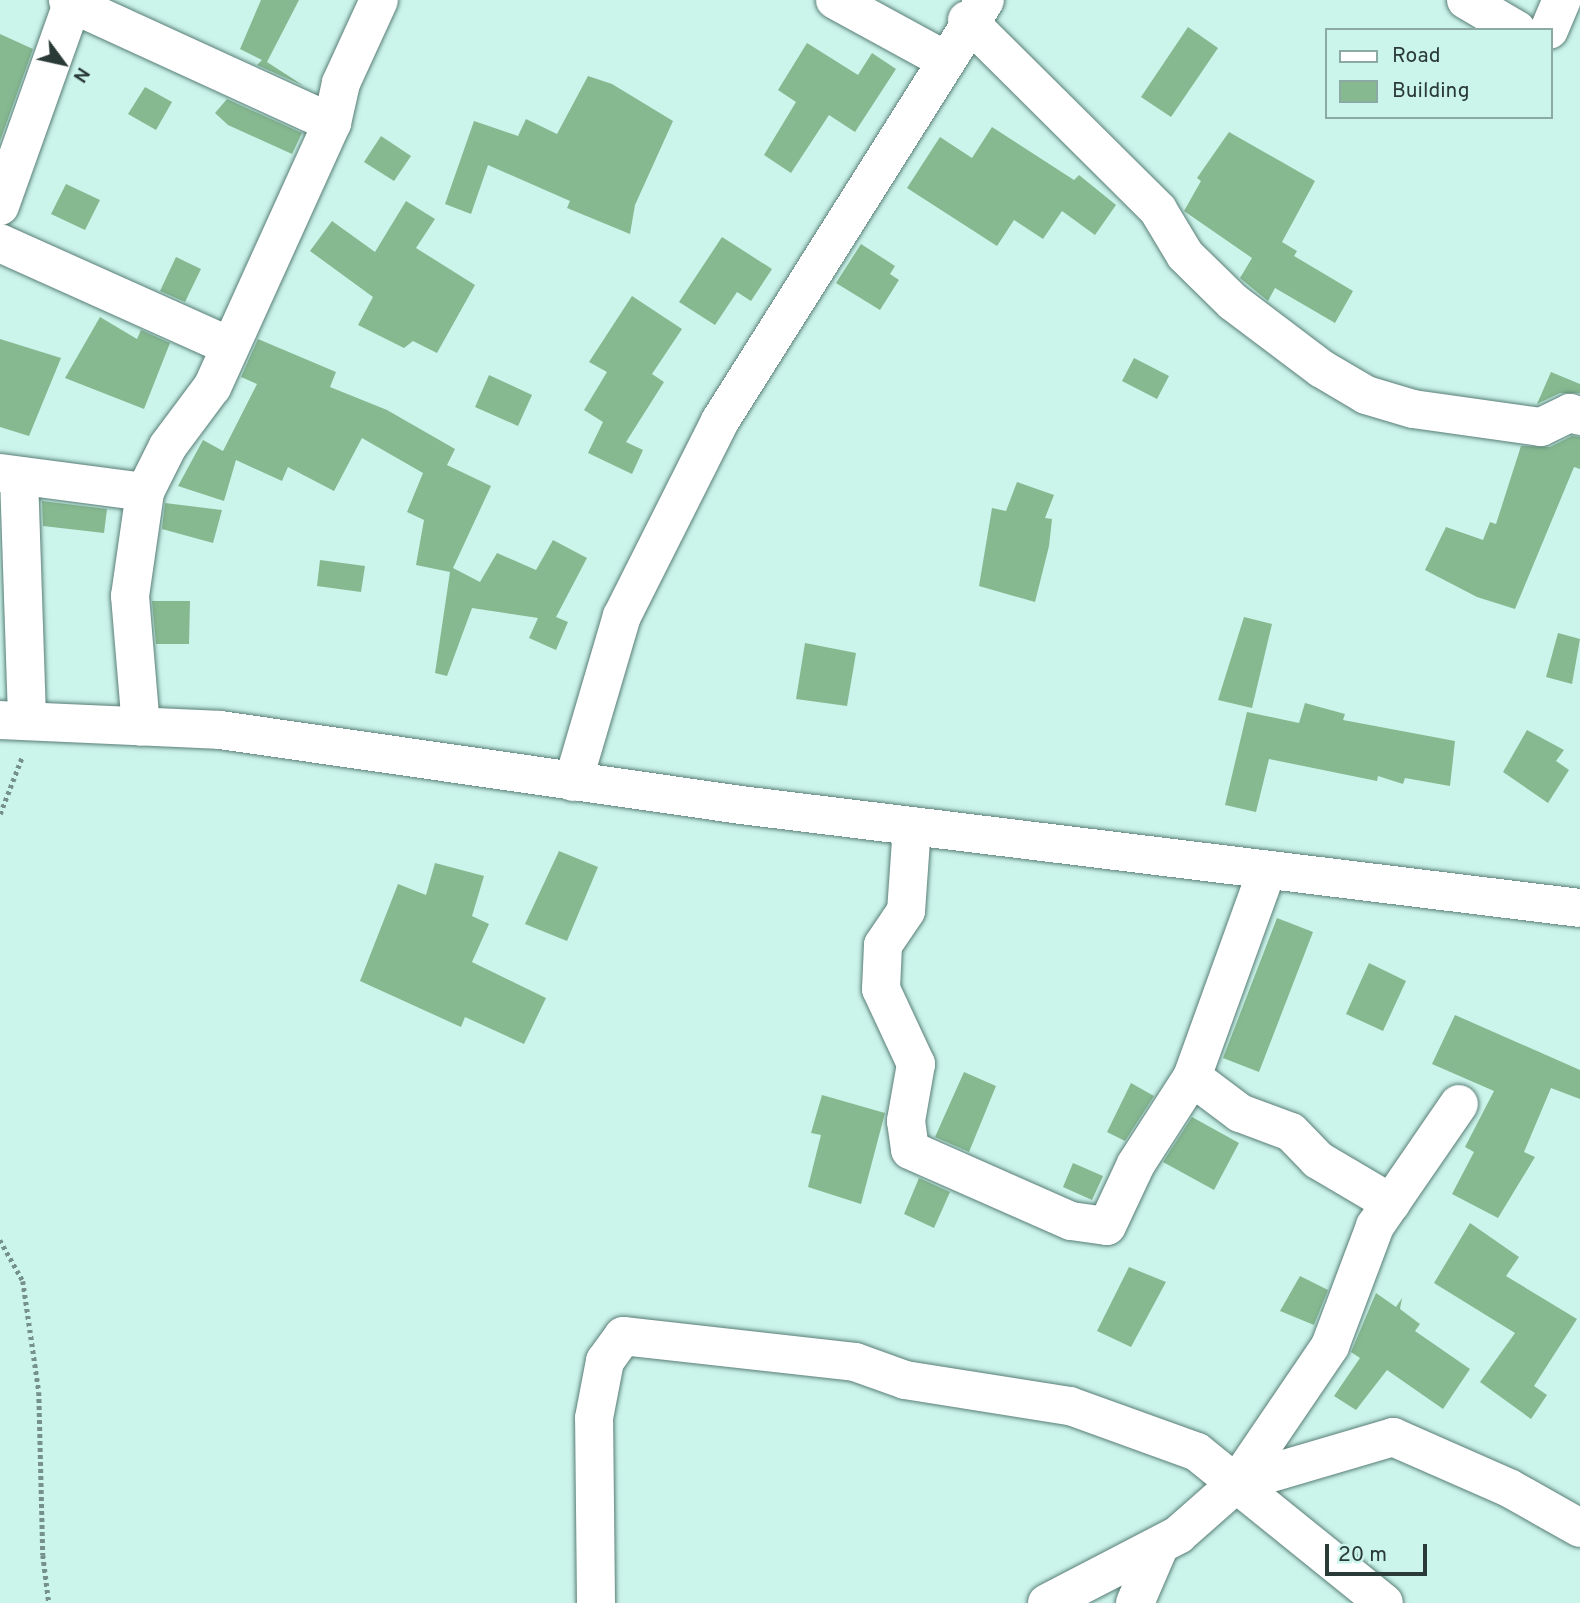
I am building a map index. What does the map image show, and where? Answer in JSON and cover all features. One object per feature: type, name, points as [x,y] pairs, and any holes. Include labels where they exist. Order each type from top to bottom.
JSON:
[{"type":"street","points":[[141,727],[130,596],[145,492],[168,446],[212,387],[332,123],[341,83],[380,0]]},
{"type":"street","points":[[835,0],[943,59]]},
{"type":"street","points":[[1466,0],[1514,28]]},
{"type":"street","points":[[1550,28],[1562,0]]},
{"type":"street","points":[[0,206],[70,2],[332,123]]},
{"type":"street","points":[[573,782],[622,616],[720,421],[943,59],[976,10],[1158,210],[1195,265],[1233,302],[1322,369],[1366,395],[1413,408],[1541,427],[1570,413],[1580,416]]},
{"type":"street","points":[[0,243],[229,346]]},
{"type":"street","points":[[145,492],[9,475],[14,721],[220,730],[573,782],[1580,908]]},
{"type":"street","points":[[912,826],[906,911],[883,945],[881,989],[916,1064],[906,1121],[910,1150],[1071,1221],[1107,1226],[1136,1164],[1192,1077],[1267,870]]},
{"type":"street","points":[[1192,1077],[1240,1113],[1291,1132],[1318,1160],[1391,1203]]},
{"type":"street","points":[[1048,1603],[1160,1545],[1237,1482],[1330,1346],[1375,1226],[1459,1104]]},
{"type":"street","points":[[596,1603],[594,1418],[605,1360],[623,1336],[855,1363],[905,1380],[1070,1406],[1197,1452],[1384,1603]]},
{"type":"street","points":[[1237,1482],[1393,1437],[1508,1488],[1580,1528]]},
{"type":"street","points":[[1135,1603],[1160,1545]]},
{"type":"path","points":[[0,814],[19,770],[14,721]]},
{"type":"path","points":[[0,1240],[23,1281],[39,1392],[43,1555],[49,1603]]},
{"type":"building","points":[[261,0],[299,0],[267,62],[304,86],[257,65],[262,60],[240,49]]},
{"type":"building","points":[[1188,27],[1218,48],[1171,117],[1141,97]]},
{"type":"building","points":[[0,34],[33,49],[0,141]]},
{"type":"building","points":[[807,43],[858,75],[872,53],[896,69],[855,132],[829,115],[791,173],[764,155],[796,102],[778,90]]},
{"type":"building","points":[[588,76],[612,84],[673,121],[635,205],[630,234],[567,208],[570,201],[488,165],[471,214],[445,204],[474,121],[518,136],[526,119],[557,134]]},
{"type":"building","points":[[145,87],[172,102],[156,130],[128,114]]},
{"type":"building","points":[[227,99],[302,133],[292,154],[228,125],[215,113]]},
{"type":"building","points":[[992,127],[1074,180],[1079,175],[1116,205],[1095,235],[1062,211],[1043,239],[1014,220],[997,246],[907,188],[940,137],[972,158]]},
{"type":"building","points":[[1229,132],[1315,181],[1282,242],[1297,251],[1294,256],[1353,291],[1335,323],[1275,288],[1268,301],[1240,278],[1252,258],[1184,211],[1201,181],[1197,178]]},
{"type":"building","points":[[381,136],[411,156],[394,181],[364,162]]},
{"type":"building","points":[[66,184],[100,200],[85,230],[51,214]]},
{"type":"building","points":[[406,201],[435,219],[416,248],[475,285],[437,353],[413,341],[404,348],[358,325],[373,297],[310,251],[332,221],[375,252]]},
{"type":"building","points":[[722,237],[772,269],[751,301],[737,292],[715,325],[679,302]]},
{"type":"building","points":[[861,244],[895,266],[890,274],[899,280],[880,310],[836,283]]},
{"type":"building","points":[[176,257],[201,269],[185,302],[160,291]]},
{"type":"building","points":[[632,296],[682,329],[652,374],[664,382],[626,442],[643,450],[632,474],[588,453],[603,422],[584,410],[607,372],[589,362]]},
{"type":"building","points":[[100,317],[137,339],[141,330],[170,343],[144,409],[65,378]]},
{"type":"building","points":[[0,339],[61,358],[29,436],[0,427]]},
{"type":"building","points":[[258,339],[336,372],[330,387],[387,410],[455,449],[447,465],[491,486],[453,568],[480,582],[497,553],[536,570],[553,540],[587,558],[556,617],[568,622],[556,650],[529,638],[538,618],[472,608],[447,676],[435,673],[450,572],[416,565],[424,520],[407,512],[423,473],[362,438],[334,491],[288,467],[282,481],[236,460],[224,501],[178,486],[203,440],[223,451],[257,384],[241,377]]},
{"type":"building","points":[[1134,358],[1169,376],[1157,399],[1122,381]]},
{"type":"building","points":[[1551,372],[1580,384],[1580,393],[1560,393],[1537,404]]},
{"type":"building","points":[[489,375],[532,395],[518,426],[475,407]]},
{"type":"building","points":[[1572,436],[1580,437],[1580,469],[1574,467],[1515,609],[1477,597],[1425,570],[1446,527],[1483,540],[1490,522],[1496,524],[1521,446],[1550,447]]},
{"type":"building","points":[[1017,482],[1054,495],[1045,518],[1052,519],[1049,546],[1035,602],[979,586],[992,508],[1006,511]]},
{"type":"building","points":[[42,501],[107,509],[104,533],[43,526]]},
{"type":"building","points":[[165,503],[222,510],[213,543],[162,529]]},
{"type":"building","points":[[320,560],[365,566],[361,592],[317,586]]},
{"type":"building","points":[[152,601],[190,601],[189,644],[156,644]]},
{"type":"building","points":[[1244,617],[1272,624],[1252,708],[1218,700]]},
{"type":"building","points":[[1558,633],[1580,639],[1572,684],[1546,677]]},
{"type":"building","points":[[805,643],[856,653],[847,706],[796,699]]},
{"type":"building","points":[[1305,703],[1345,714],[1343,720],[1455,741],[1450,786],[1405,778],[1403,784],[1378,776],[1377,781],[1269,759],[1256,812],[1225,805],[1247,712],[1299,723]]},
{"type":"building","points":[[1527,730],[1564,750],[1556,761],[1569,770],[1548,803],[1503,772]]},
{"type":"building","points":[[559,851],[598,867],[567,941],[525,924]]},
{"type":"building","points":[[435,863],[484,876],[472,916],[489,924],[472,962],[546,998],[524,1044],[465,1017],[461,1027],[360,981],[398,884],[426,895]]},
{"type":"building","points":[[1277,918],[1313,932],[1259,1072],[1223,1058]]},
{"type":"building","points":[[1369,963],[1406,981],[1383,1031],[1346,1014]]},
{"type":"building","points":[[1455,1015],[1580,1070],[1580,1099],[1551,1088],[1524,1152],[1535,1157],[1498,1218],[1452,1194],[1474,1152],[1465,1147],[1494,1091],[1432,1064]]},
{"type":"building","points":[[964,1072],[996,1086],[969,1152],[935,1137]]},
{"type":"building","points":[[1131,1083],[1154,1096],[1125,1141],[1107,1132]]},
{"type":"building","points":[[822,1095],[885,1113],[861,1204],[808,1187],[821,1135],[811,1133]]},
{"type":"building","points":[[1192,1117],[1239,1143],[1214,1190],[1163,1162]]},
{"type":"building","points":[[1073,1163],[1103,1176],[1092,1200],[1063,1187]]},
{"type":"building","points":[[919,1178],[950,1192],[934,1228],[904,1214]]},
{"type":"building","points":[[1470,1223],[1519,1257],[1506,1276],[1577,1319],[1534,1386],[1547,1395],[1531,1419],[1480,1382],[1515,1333],[1434,1283]]},
{"type":"building","points":[[1129,1267],[1166,1282],[1131,1347],[1097,1331]]},
{"type":"building","points":[[1300,1276],[1328,1290],[1314,1325],[1280,1311]]},
{"type":"building","points":[[1376,1293],[1396,1307],[1402,1298],[1400,1309],[1420,1324],[1415,1331],[1470,1369],[1443,1409],[1387,1370],[1356,1410],[1334,1396],[1360,1358],[1351,1352]]}]
